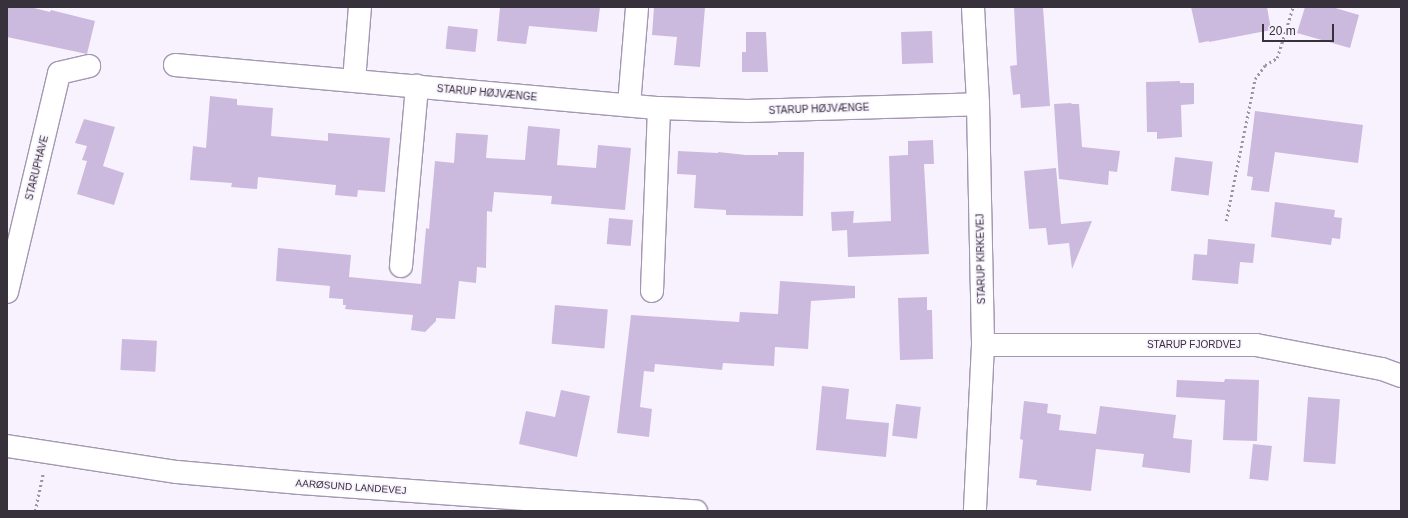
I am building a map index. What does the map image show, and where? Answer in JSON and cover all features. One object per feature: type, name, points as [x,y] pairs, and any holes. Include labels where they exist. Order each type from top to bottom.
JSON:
[{"type":"street","points":[[354,81],[360,7]]},
{"type":"street","points":[[629,105],[637,7]]},
{"type":"street","name":"STARUP KIRKEVEJ","points":[[973,7],[978,104],[983,345],[975,511]]},
{"type":"street","name":"STARUP HØJVÆNGE","points":[[175,65],[659,108],[747,111],[978,104]]},
{"type":"street","name":"STARUPHAVE","points":[[7,292],[60,73],[89,66]]},
{"type":"street","points":[[401,266],[418,86]]},
{"type":"street","points":[[652,291],[659,108]]},
{"type":"street","name":"STARUP FJORDVEJ","points":[[983,345],[1256,345],[1382,369],[1401,376]]},
{"type":"street","name":"AARØSUND LANDEVEJ","points":[[7,446],[177,472],[301,483],[696,511]]},
{"type":"path","points":[[1226,221],[1255,79],[1265,65],[1278,58],[1293,7]]},
{"type":"path","points":[[35,511],[48,453]]},
{"type":"building","points":[[7,7],[30,7],[50,12],[51,10],[95,21],[87,54],[7,37]]},
{"type":"building","points":[[500,7],[600,7],[597,32],[529,26],[526,44],[497,41]]},
{"type":"building","points":[[654,7],[705,7],[700,67],[674,65],[677,37],[652,35]]},
{"type":"building","points":[[1014,7],[1043,7],[1050,106],[1021,108],[1020,94],[1013,95],[1010,66],[1017,65]]},
{"type":"building","points":[[1191,7],[1267,7],[1271,30],[1199,43]]},
{"type":"building","points":[[1305,7],[1332,7],[1359,15],[1350,48],[1297,33]]},
{"type":"building","points":[[448,26],[478,29],[475,52],[446,49]]},
{"type":"building","points":[[932,31],[933,63],[902,64],[901,32]]},
{"type":"building","points":[[746,32],[766,32],[768,72],[742,72],[742,52],[746,52]]},
{"type":"building","points":[[1180,81],[1180,83],[1194,83],[1194,104],[1181,105],[1182,137],[1157,139],[1157,132],[1147,132],[1146,82]]},
{"type":"building","points":[[210,96],[237,99],[237,105],[273,108],[271,136],[328,141],[328,133],[390,138],[385,192],[358,190],[357,197],[335,195],[336,185],[258,177],[257,189],[231,187],[232,183],[190,180],[193,146],[206,148]]},
{"type":"building","points":[[1054,104],[1079,104],[1082,147],[1120,151],[1117,172],[1109,171],[1108,185],[1059,179]]},
{"type":"building","points":[[1255,111],[1363,125],[1358,163],[1275,152],[1269,192],[1251,190],[1253,177],[1247,176]]},
{"type":"building","points":[[84,119],[115,127],[103,166],[124,173],[114,205],[77,194],[87,161],[82,160],[87,146],[75,143]]},
{"type":"building","points":[[528,126],[560,129],[557,165],[596,168],[598,145],[631,148],[625,210],[551,204],[552,196],[494,192],[492,212],[487,211],[486,268],[477,267],[476,283],[459,281],[455,319],[436,318],[436,321],[425,332],[411,330],[413,315],[345,309],[346,305],[343,305],[343,299],[329,298],[330,286],[276,281],[278,248],[351,255],[349,277],[421,284],[426,228],[429,229],[435,161],[454,163],[456,133],[488,135],[486,158],[525,160]]},
{"type":"building","points":[[933,140],[934,164],[924,164],[929,254],[848,257],[847,230],[832,231],[831,212],[854,211],[853,223],[891,221],[889,156],[908,155],[908,141]]},
{"type":"building","points":[[678,151],[718,152],[746,155],[778,155],[778,152],[804,152],[803,216],[726,215],[726,210],[694,208],[696,175],[677,174]]},
{"type":"building","points":[[1175,157],[1213,162],[1209,195],[1171,191]]},
{"type":"building","points":[[1056,168],[1061,224],[1092,221],[1072,269],[1069,243],[1048,245],[1046,228],[1029,229],[1024,171]]},
{"type":"building","points":[[1275,202],[1335,210],[1334,217],[1342,218],[1340,239],[1332,238],[1331,245],[1271,237]]},
{"type":"building","points":[[609,218],[633,220],[631,246],[607,244]]},
{"type":"building","points":[[1208,239],[1255,244],[1253,263],[1240,262],[1238,284],[1192,280],[1194,254],[1207,255]]},
{"type":"building","points":[[780,281],[855,286],[855,298],[811,301],[808,349],[775,347],[774,366],[723,363],[722,370],[655,364],[654,372],[644,371],[640,407],[652,409],[649,437],[617,433],[631,315],[739,322],[740,312],[778,314]]},
{"type":"building","points":[[927,297],[927,310],[932,310],[933,359],[900,360],[898,298]]},
{"type":"building","points":[[555,305],[608,310],[604,348],[552,344]]},
{"type":"building","points":[[122,339],[157,341],[155,372],[120,370]]},
{"type":"building","points":[[1225,379],[1259,380],[1257,441],[1223,440],[1225,400],[1176,397],[1177,380],[1224,382]]},
{"type":"building","points":[[822,386],[849,389],[846,419],[889,423],[886,457],[816,450]]},
{"type":"building","points":[[561,390],[590,396],[577,457],[519,444],[526,411],[555,417]]},
{"type":"building","points":[[1308,397],[1340,399],[1335,464],[1303,462]]},
{"type":"building","points":[[1024,401],[1048,404],[1047,413],[1061,415],[1059,430],[1096,434],[1100,406],[1176,415],[1173,438],[1192,440],[1190,473],[1142,467],[1144,454],[1096,449],[1091,491],[1036,485],[1037,480],[1019,478],[1023,440],[1020,439]]},
{"type":"building","points":[[896,404],[921,407],[917,439],[892,436]]},
{"type":"building","points":[[1253,444],[1272,446],[1268,481],[1249,479]]}]
